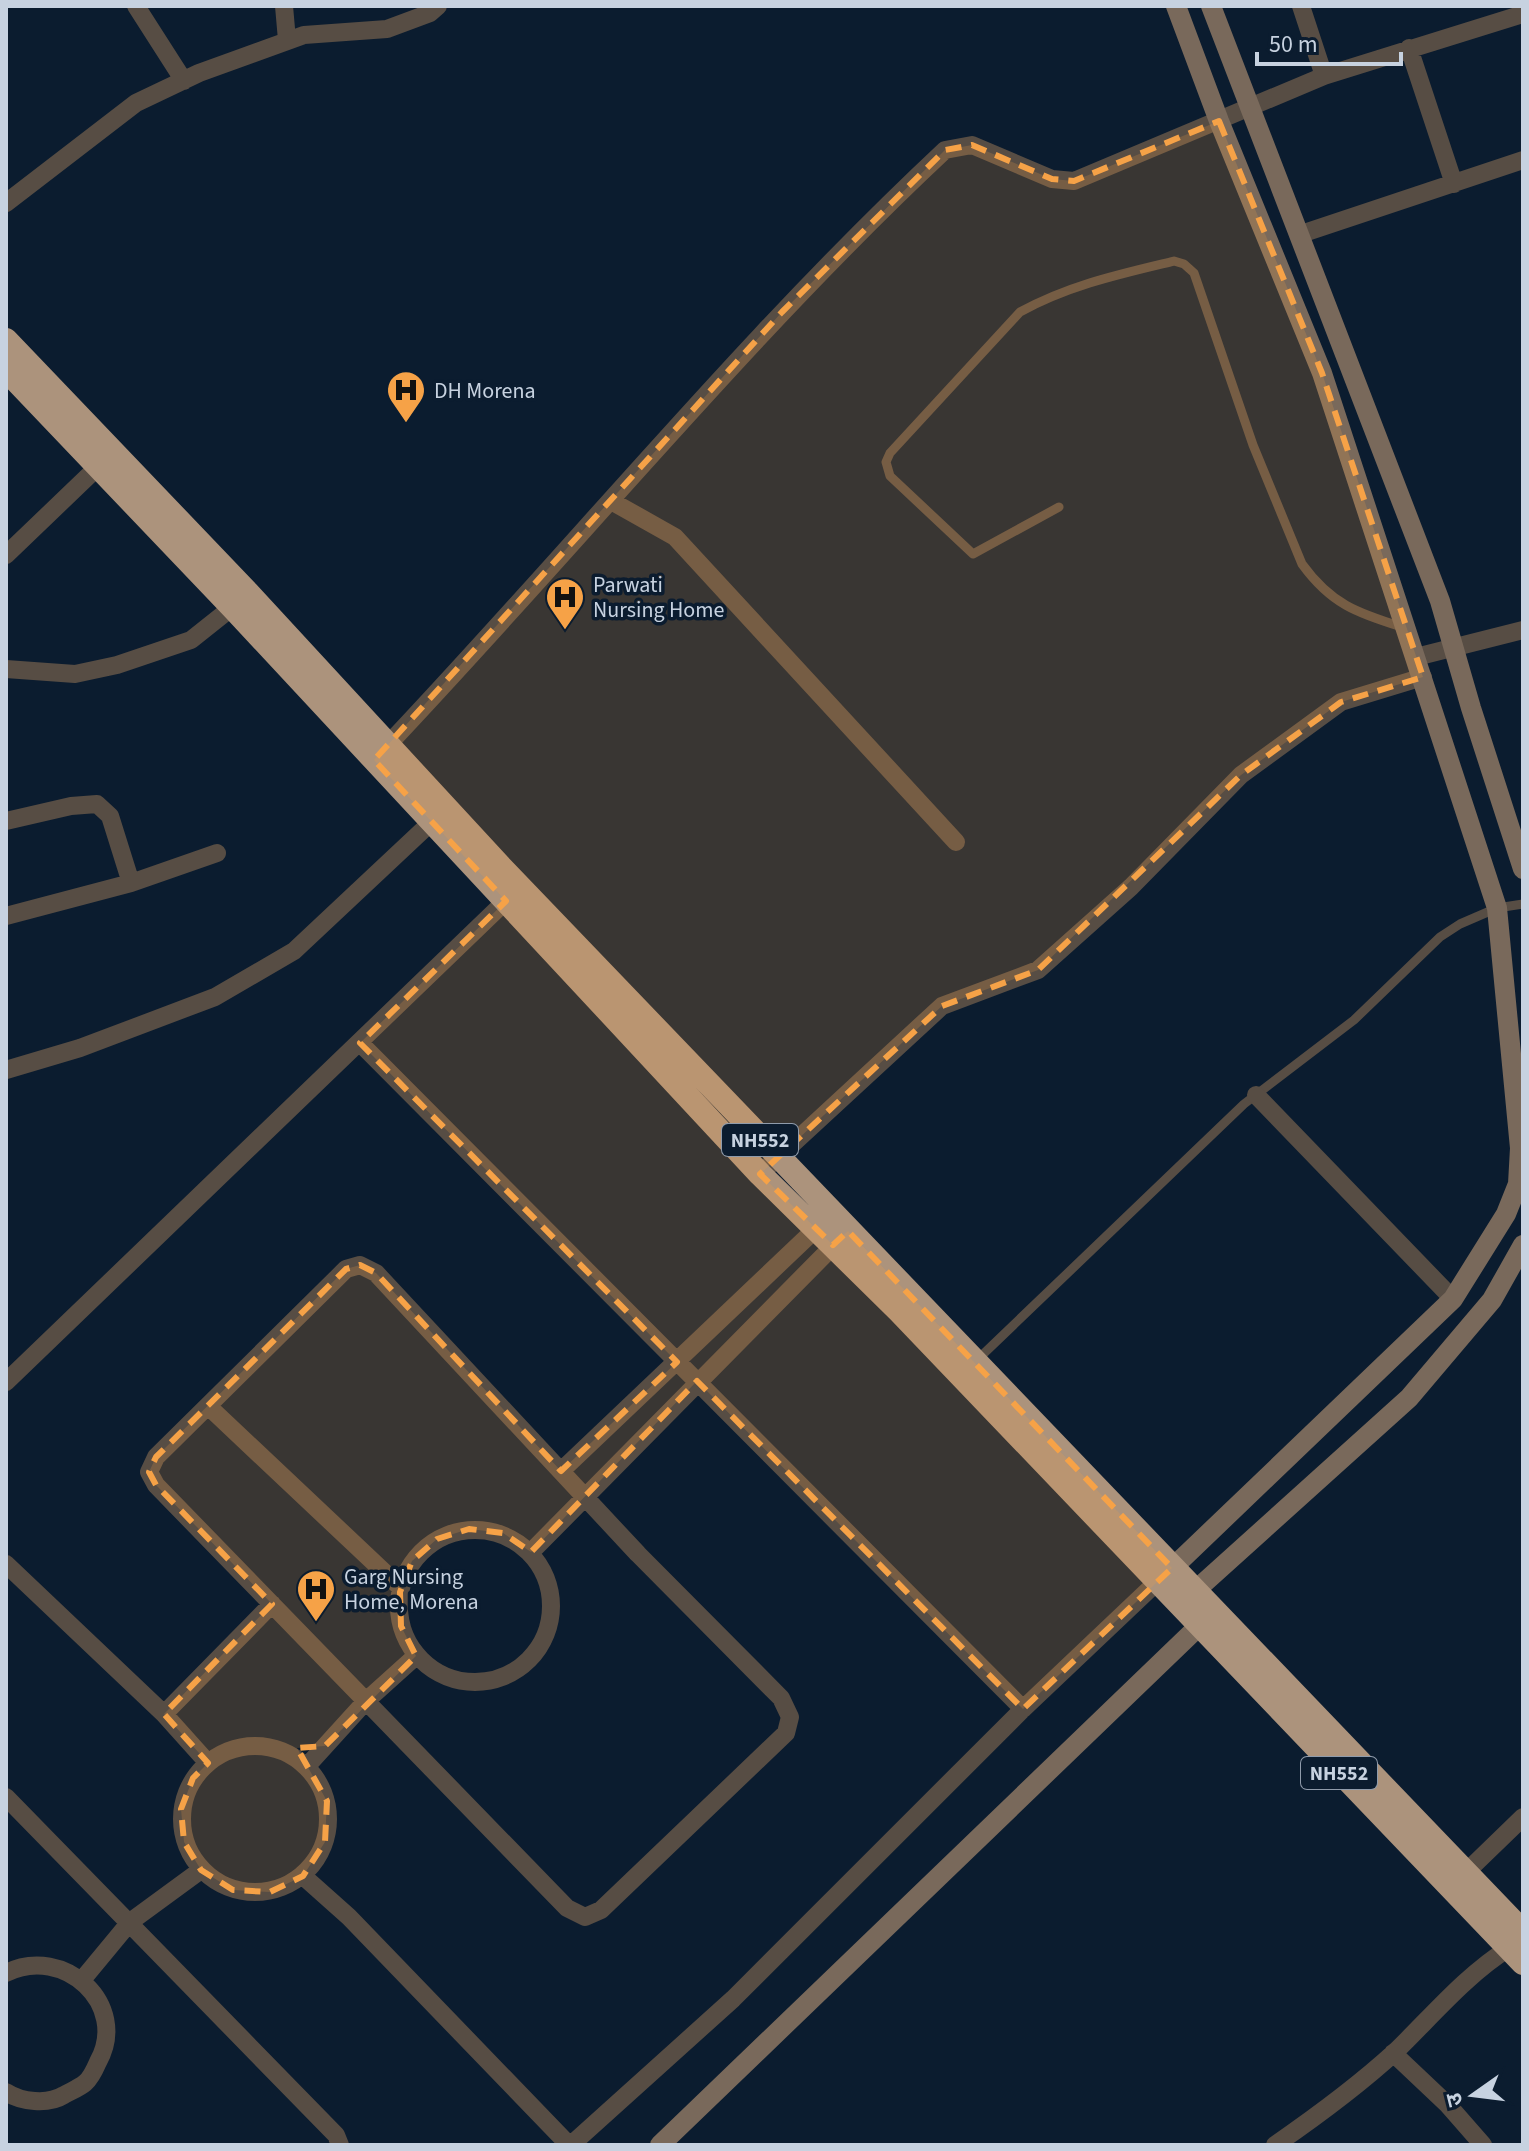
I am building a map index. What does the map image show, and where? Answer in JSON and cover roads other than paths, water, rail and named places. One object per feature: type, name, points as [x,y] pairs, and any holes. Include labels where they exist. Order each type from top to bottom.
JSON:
[{"type":"highway","name":"NH552","points":[[6,340],[106,459],[439,816],[769,1166],[1458,1880],[1518,1948]]},
{"type":"highway","name":"NH552","points":[[6,370],[106,459]]},
{"type":"highway","name":"NH552","points":[[832,1229],[974,1362],[1165,1575]]},
{"type":"highway","name":"NH552","points":[[1187,1598],[1200,1625],[1458,1880]]},
{"type":"street","points":[[136,6],[184,81]]},
{"type":"street","points":[[284,6],[287,40]]},
{"type":"street","points":[[6,203],[136,103],[184,81],[287,40],[304,35],[387,29],[430,13],[438,6]]},
{"type":"street","points":[[303,1876],[349,1917],[570,2145],[733,1999],[1023,1709],[1453,1299],[1506,1214],[1520,1185],[1520,1148],[1497,908],[1322,373],[1219,121],[1176,6]]},
{"type":"street","points":[[1211,6],[1440,601],[1523,869]]},
{"type":"street","points":[[1301,6],[1324,76]]},
{"type":"street","points":[[381,752],[782,312],[945,150],[972,145],[1052,179],[1074,181],[1324,76],[1523,14]]},
{"type":"street","points":[[1409,48],[1454,184]]},
{"type":"street","points":[[1301,234],[1523,160]]},
{"type":"street","points":[[6,555],[106,459]]},
{"type":"street","points":[[611,501],[675,537],[956,842]]},
{"type":"street","points":[[6,669],[75,674],[117,665],[191,640],[241,601]]},
{"type":"street","points":[[1416,657],[1523,630]]},
{"type":"street","points":[[769,1166],[942,1006],[1038,970],[1131,887],[1241,775],[1341,702],[1423,677]]},
{"type":"street","points":[[6,821],[71,806],[97,804],[110,816],[131,883]]},
{"type":"street","points":[[6,1070],[80,1048],[215,997],[294,951],[439,816]]},
{"type":"street","points":[[6,916],[131,883],[217,853]]},
{"type":"street","points":[[6,1382],[513,894]]},
{"type":"street","points":[[360,1043],[1023,1709]]},
{"type":"street","points":[[1256,1095],[1453,1299]]},
{"type":"street","points":[[561,1471],[677,1362],[832,1229]]},
{"type":"street","points":[[531,1552],[697,1381],[832,1229]]},
{"type":"street","points":[[1187,1598],[1409,1398],[1492,1300],[1523,1245]]},
{"type":"street","points":[[360,1265],[376,1273],[561,1471],[781,1698],[790,1717],[786,1733],[601,1910],[585,1917],[567,1908],[156,1485],[149,1472],[156,1457],[208,1406],[346,1269],[360,1265]]},
{"type":"street","points":[[208,1406],[401,1588]]},
{"type":"street","points":[[469,1529],[503,1533],[531,1552],[551,1588],[550,1629],[528,1664],[491,1683],[450,1680],[416,1656],[401,1626],[401,1588],[412,1561],[437,1539],[469,1529]]},
{"type":"street","points":[[6,1564],[164,1714],[208,1763]]},
{"type":"street","points":[[164,1714],[272,1604]]},
{"type":"street","points":[[660,2145],[1200,1625]]},
{"type":"street","points":[[307,1766],[366,1701],[416,1656]]},
{"type":"street","points":[[279,1749],[307,1766],[327,1801],[325,1842],[303,1876],[270,1892],[233,1890],[201,1870],[184,1842],[181,1809],[193,1778],[216,1756],[247,1745],[279,1749],[325,1746]]},
{"type":"street","points":[[6,1797],[336,2135],[340,2145]]},
{"type":"street","points":[[1458,1880],[1523,1817]]},
{"type":"street","points":[[82,1980],[130,1922],[201,1870]]},
{"type":"street","points":[[1275,2145],[1319,2114],[1393,2053],[1487,1962],[1518,1948]]},
{"type":"street","points":[[6,1973],[18,1967],[40,1964],[63,1968],[82,1980],[104,2011],[106,2049],[88,2082],[55,2100],[18,2099],[6,2092]]},
{"type":"street","points":[[1393,2053],[1448,2105],[1483,2145]]},
{"type":"lane","points":[[1059,507],[973,554],[890,476],[886,462],[890,453],[1020,312],[1085,282],[1174,261],[1184,264],[1194,273],[1253,445],[1302,564],[1314,581],[1344,606],[1406,628]]},
{"type":"lane","points":[[974,1362],[1256,1095],[1354,1020],[1440,937],[1460,924],[1497,908],[1523,904]]},
{"type":"place","name":"DH Morena","points":[[406,424]]},
{"type":"place","name":"Parwati Nursing Home","points":[[565,631]]},
{"type":"place","name":"Garg Nursing Home, Morena","points":[[316,1623]]}]
